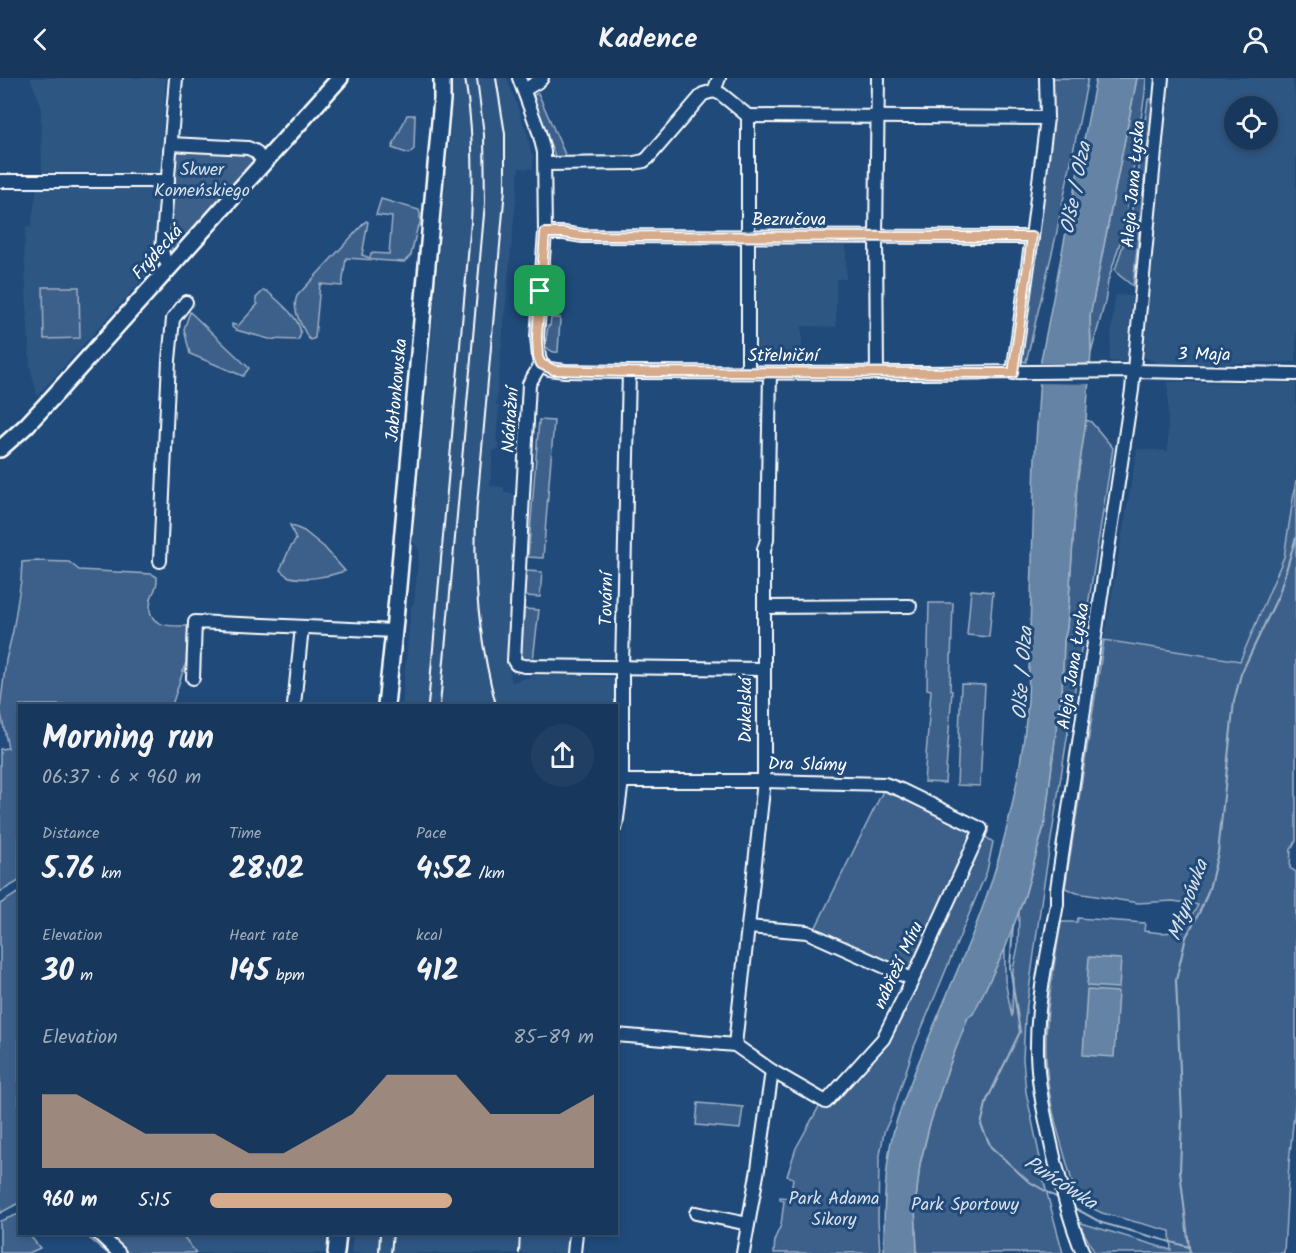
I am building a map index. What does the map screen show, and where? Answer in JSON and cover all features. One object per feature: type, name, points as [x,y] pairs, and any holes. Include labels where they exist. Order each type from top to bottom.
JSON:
[{"type":"main road","name":"Frýdecká","points":[[0,449],[26,426],[340,78]]},
{"type":"main road","name":"Jabłonkowska","points":[[386,704],[442,99],[442,78]]},
{"type":"main road","points":[[336,1253],[338,1235]]},
{"type":"street","points":[[171,266],[164,259],[162,250],[176,78]]},
{"type":"street","points":[[714,91],[719,78]]},
{"type":"street","points":[[877,373],[878,78]]},
{"type":"street","points":[[1013,373],[1047,118],[1046,78]]},
{"type":"street","name":"Aleja Jana Łyska","points":[[1083,1253],[1060,1182],[1041,1100],[1037,1053],[1039,1014],[1134,371],[1162,78]]},
{"type":"street","points":[[541,80],[521,84],[542,141],[545,164],[545,233],[537,337],[538,357],[541,364]]},
{"type":"street","points":[[545,164],[644,161],[704,94],[714,91],[721,93],[748,117],[1047,118]]},
{"type":"street","points":[[748,117],[748,372]]},
{"type":"street","points":[[171,144],[248,148],[255,151],[264,162]]},
{"type":"street","points":[[0,181],[168,182]]},
{"type":"street","name":"Bezručova","points":[[545,233],[583,236],[1032,237]]},
{"type":"street","points":[[160,561],[173,319],[186,302]]},
{"type":"street","name":"Střelniční","points":[[541,364],[554,370],[629,372],[1112,372]]},
{"type":"street","name":"Nádražní","points":[[541,364],[529,384],[514,656],[516,664],[622,667]]},
{"type":"street","name":"Tovární","points":[[618,811],[622,781],[622,667],[629,372]]},
{"type":"street","name":"3 Maja","points":[[1112,372],[1296,374]]},
{"type":"street","name":"Dukelská","points":[[735,1045],[764,782],[764,549],[767,540],[770,373]]},
{"type":"street","points":[[764,607],[910,606]]},
{"type":"street","points":[[193,678],[195,622],[394,631]]},
{"type":"street","points":[[294,704],[302,627]]},
{"type":"street","points":[[622,667],[763,669]]},
{"type":"street","name":"Dra Slámy","points":[[622,781],[885,784],[981,829]]},
{"type":"street","name":"nábřeží Míru","points":[[772,1071],[826,1102],[884,1039],[981,829]]},
{"type":"street","points":[[748,927],[807,932],[912,979]]},
{"type":"street","points":[[618,1035],[735,1045],[772,1071],[743,1253]]},
{"type":"street","points":[[696,1214],[748,1224]]},
{"type":"street","points":[[100,1235],[119,1253]]},
{"type":"street","points":[[574,1253],[576,1235]]},
{"type":"shaded area","points":[[30,78],[166,78],[160,171],[158,173],[42,172],[41,105]]},
{"type":"shaded area","points":[[451,78],[507,78],[527,133],[531,153],[534,156],[533,169],[519,168],[496,405],[499,406],[496,442],[499,442],[499,446],[498,450],[493,450],[490,486],[504,487],[504,492],[512,493],[519,502],[507,659],[512,682],[536,675],[615,677],[614,704],[402,704],[419,549],[413,542],[451,124]]},
{"type":"shaded area","points":[[1169,78],[1293,78],[1296,100],[1296,362],[1159,364],[1144,357]]},
{"type":"shaded area","points":[[37,188],[157,188],[153,268],[37,396],[30,365],[24,249],[26,227],[31,227]]},
{"type":"shaded area","points":[[757,246],[846,246],[846,279],[836,279],[836,327],[802,326],[802,360],[757,360]]},
{"type":"shaded area","points":[[1115,295],[1132,296],[1128,362],[1109,361]]},
{"type":"shaded area","points":[[1168,382],[1296,383],[1296,480],[1285,557],[1240,662],[1104,640],[1137,449],[1168,451]]},
{"type":"shaded area","points":[[182,1235],[331,1235],[329,1253],[196,1253]]},
{"type":"shaded area","points":[[353,1235],[568,1235],[566,1253],[351,1253]]},
{"type":"green space","points":[[1051,78],[1088,78],[1056,236],[1026,362],[1017,360]]},
{"type":"green space","points":[[1137,78],[1146,78],[1145,93],[1123,233],[1108,281],[1105,302],[1091,353],[1090,316]]},
{"type":"green space","points":[[538,93],[567,159],[556,159],[534,100],[534,95]]},
{"type":"green space","points":[[1153,99],[1133,286],[1115,270],[1130,223],[1148,100]]},
{"type":"green space","points":[[407,115],[415,115],[414,149],[409,154],[392,148]]},
{"type":"green space","name":"Skwer Komeńskiego","points":[[175,149],[247,151],[252,155],[254,166],[180,249],[173,250],[167,244]]},
{"type":"green space","points":[[381,199],[419,210],[420,224],[411,255],[404,262],[346,258],[342,286],[320,284],[315,338],[311,340],[296,312],[297,296],[366,221],[368,222],[362,255],[370,258],[371,253],[389,254],[392,217],[376,215]]},
{"type":"green space","points":[[43,287],[79,287],[80,338],[44,339]]},
{"type":"green space","points":[[263,291],[267,291],[278,300],[296,320],[301,334],[298,340],[269,339],[232,327],[232,324],[238,326],[258,304],[256,298]]},
{"type":"green space","points":[[190,312],[249,368],[243,376],[190,354],[184,329]]},
{"type":"green space","points":[[551,318],[560,318],[558,352],[553,352],[545,346]]},
{"type":"green space","points":[[539,420],[554,421],[543,558],[528,557]]},
{"type":"green space","name":"Park Sportowy","points":[[1086,420],[1091,422],[1113,448],[1042,896],[1025,1019],[1023,1059],[1026,1092],[1040,1158],[1038,1159],[1039,1165],[1042,1165],[1042,1175],[1063,1253],[917,1253],[915,1208],[920,1164],[929,1127],[968,1017],[973,1013],[1005,949],[1005,980],[1012,1017],[1013,969],[1018,947],[1019,911],[1045,822],[1062,691],[1077,483]]},
{"type":"green space","points":[[1296,480],[1296,841],[1291,849],[1290,868],[1296,872],[1296,1095],[1289,1163],[1284,1253],[1095,1253],[1078,1222],[1171,1250],[1170,1231],[1102,1213],[1077,1201],[1052,1105],[1046,1053],[1050,996],[1061,922],[1077,922],[1078,918],[1145,923],[1144,931],[1162,933],[1183,931],[1198,905],[1173,901],[1138,903],[1077,893],[1065,888],[1104,640],[1240,661],[1284,557]]},
{"type":"green space","points":[[290,525],[304,531],[324,547],[345,571],[308,578],[287,576],[280,570],[296,540]]},
{"type":"green space","points":[[22,562],[69,562],[79,570],[152,574],[157,577],[157,585],[151,600],[152,617],[155,621],[171,626],[188,626],[186,662],[172,704],[18,704],[18,882],[0,892],[0,749],[8,748],[0,709]]},
{"type":"green space","points":[[526,571],[542,572],[540,597],[524,596]]},
{"type":"green space","points":[[971,590],[993,592],[989,637],[967,635]]},
{"type":"green space","points":[[929,603],[953,603],[950,690],[952,691],[945,783],[924,782],[931,690],[927,689]]},
{"type":"green space","points":[[524,609],[539,610],[533,660],[520,660]]},
{"type":"green space","points":[[961,684],[985,685],[980,786],[957,785]]},
{"type":"green space","points":[[884,789],[976,833],[907,973],[815,929]]},
{"type":"green space","name":"Park Adama Sikory","points":[[982,834],[993,842],[987,871],[914,1047],[884,1132],[879,1161],[880,1253],[774,1253],[775,1238],[781,1225],[784,1201],[780,1200],[780,1197],[790,1198],[793,1178],[787,1176],[796,1148],[820,1105],[830,1108],[836,1095],[886,1042]]},
{"type":"green space","points":[[18,893],[18,1204],[0,1213],[0,904]]},
{"type":"green space","points":[[698,1103],[743,1107],[740,1129],[696,1125]]},
{"type":"green space","points":[[18,1214],[18,1235],[32,1235],[31,1237],[40,1248],[29,1253],[0,1253],[0,1221]]},
{"type":"green space","points":[[85,1235],[182,1235],[196,1253],[107,1253]]},
{"type":"water","name":"Olše / Olza","points":[[1096,78],[1137,78],[1090,316],[1091,353],[1086,420],[1077,483],[1062,691],[1045,822],[1025,895],[1005,949],[973,1014],[968,1017],[929,1127],[920,1164],[915,1208],[917,1253],[884,1253],[886,1178],[893,1132],[915,1071],[987,895],[1006,832],[1019,768],[1028,702],[1035,458],[1041,360]]},
{"type":"water","points":[[1089,957],[1121,959],[1119,988],[1087,986]]},
{"type":"water","points":[[1087,990],[1118,992],[1114,1057],[1083,1055]]},
{"type":"pier","points":[[1038,363],[1093,364],[1092,384],[1036,383]]},
{"type":"waterway","name":"Młynówka","points":[[1189,1247],[1180,1171],[1182,1117],[1176,980],[1186,937],[1209,889],[1218,853],[1234,701],[1241,674],[1279,594],[1296,537]]},
{"type":"waterway","name":"Puńcówka","points":[[1013,925],[1010,967],[1020,1032],[987,1100],[981,1125],[991,1147],[1028,1181],[1061,1200]]},
{"type":"waterway","name":"Puńcówka","points":[[1071,1206],[1102,1223],[1189,1247],[1190,1253]]},
{"type":"railway","points":[[428,704],[471,222],[472,150],[465,78]]},
{"type":"railway","points":[[440,704],[485,203],[484,135],[477,78]]},
{"type":"railway","points":[[496,78],[505,134],[505,189],[477,505],[475,555],[481,631],[496,704]]},
{"type":"railway","points":[[379,1253],[380,1235]]},
{"type":"railway","points":[[391,1253],[393,1235]]},
{"type":"railway","points":[[519,1253],[520,1235]]},
{"type":"route","points":[[545,233],[583,236],[1032,237],[1013,373],[554,370],[544,367],[538,357],[540,291],[545,233]]}]
